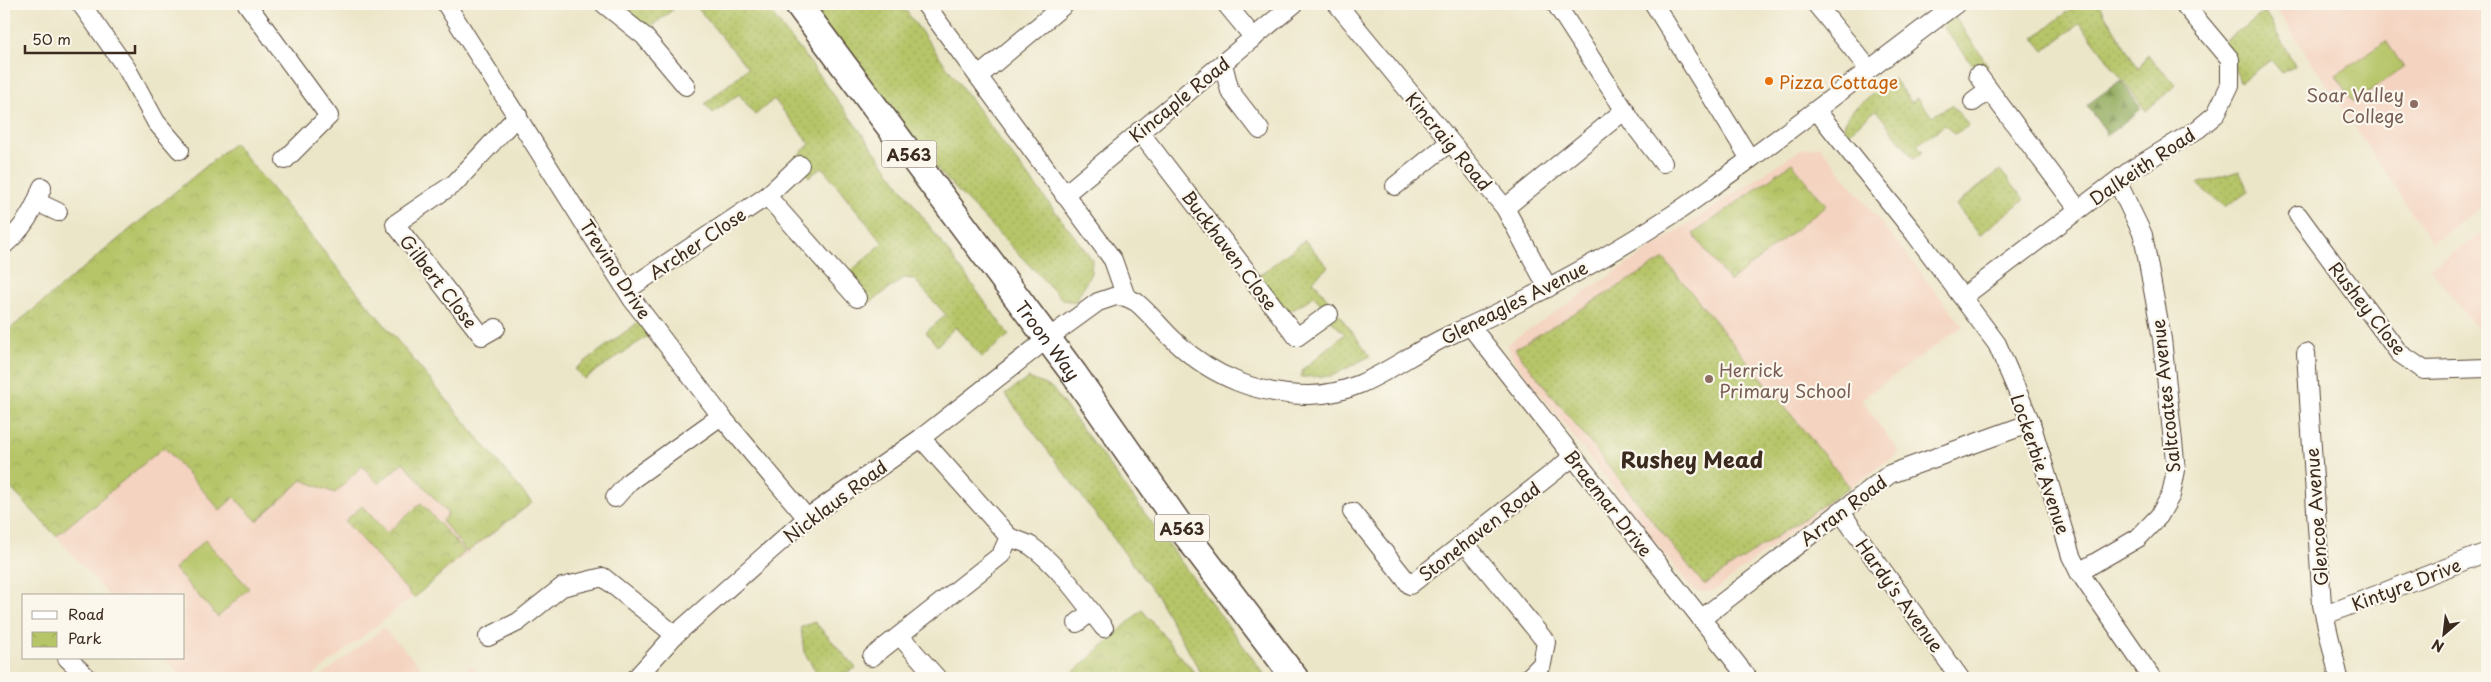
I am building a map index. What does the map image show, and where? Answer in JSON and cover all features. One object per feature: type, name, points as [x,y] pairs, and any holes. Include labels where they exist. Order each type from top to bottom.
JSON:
[{"type":"highway","name":"Troon Way","points":[[798,4],[1047,339],[1187,536],[1295,678]]},
{"type":"street","points":[[81,4],[127,69],[156,122],[180,150]]},
{"type":"street","points":[[247,4],[329,116],[285,160]]},
{"type":"street","points":[[604,4],[644,36],[686,86]]},
{"type":"street","points":[[925,4],[1113,260],[1126,297],[1116,296],[1098,302],[1047,339]]},
{"type":"street","points":[[979,76],[1065,4]]},
{"type":"street","points":[[1226,4],[1254,38]]},
{"type":"street","name":"Kincaple Road","points":[[1064,195],[1139,130],[1294,4]]},
{"type":"street","name":"Kincraig Road","points":[[1337,4],[1505,208],[1548,288]]},
{"type":"street","points":[[1556,4],[1625,110],[1663,163]]},
{"type":"street","points":[[1654,4],[1750,159]]},
{"type":"street","points":[[1816,4],[1868,69]]},
{"type":"street","name":"Gleneagles Avenue","points":[[1126,297],[1146,311],[1176,343],[1222,376],[1251,388],[1281,393],[1310,395],[1340,391],[1386,372],[1449,335],[1471,327],[1548,288],[1672,215],[1817,111],[1868,69],[1956,4]]},
{"type":"street","name":"Dalkeith Road","points":[[1963,297],[2078,209],[2117,181],[2198,129],[2216,114],[2230,85],[2230,59],[2184,4]]},
{"type":"street","name":"Trevino Drive","points":[[450,5],[627,290],[721,416],[807,518]]},
{"type":"street","points":[[1222,64],[1230,91],[1260,130]]},
{"type":"street","points":[[1978,75],[2078,209]]},
{"type":"street","points":[[1973,102],[1989,90]]},
{"type":"street","points":[[1505,208],[1625,110]]},
{"type":"street","name":"Lockerbie Avenue","points":[[1817,111],[1963,297],[1997,344],[2031,423],[2072,556],[2079,572],[2152,678]]},
{"type":"street","name":"Gilbert Close","points":[[496,328],[482,336],[395,224],[455,183],[518,115]]},
{"type":"street","name":"Buckhaven Close","points":[[1139,130],[1297,337],[1330,314]]},
{"type":"street","points":[[1395,186],[1450,142]]},
{"type":"street","name":"Archer Close","points":[[627,290],[767,196],[800,165]]},
{"type":"street","name":"Saltcoates Avenue","points":[[2079,572],[2138,538],[2158,516],[2172,495],[2176,470],[2162,339],[2143,235],[2117,181]]},
{"type":"street","points":[[4,245],[18,231],[40,194],[58,212]]},
{"type":"street","points":[[767,196],[856,298]]},
{"type":"street","name":"Rushey Close","points":[[2298,215],[2399,353],[2424,370],[2487,368]]},
{"type":"street","name":"Braemar Drive","points":[[1471,327],[1748,678]]},
{"type":"street","name":"Nicklaus Road","points":[[636,678],[675,635],[807,518],[921,438],[1047,339]]},
{"type":"street","name":"Glencoe Avenue","points":[[2306,353],[2325,615],[2339,678]]},
{"type":"street","points":[[615,498],[630,481],[721,416]]},
{"type":"street","name":"Arran Road","points":[[1701,619],[1890,474],[2031,423]]},
{"type":"street","points":[[921,438],[1009,537],[1030,545],[1045,558],[1068,582],[1104,628]]},
{"type":"street","name":"Stonehaven Road","points":[[1352,512],[1410,585],[1573,457]]},
{"type":"street","name":"Hardy's Avenue","points":[[1840,511],[1960,678]]},
{"type":"street","points":[[872,657],[1001,555],[1009,537]]},
{"type":"street","points":[[1464,542],[1546,642],[1542,664],[1528,678]]},
{"type":"street","name":"Kintyre Drive","points":[[2325,615],[2487,552]]},
{"type":"street","points":[[488,637],[518,622],[562,587],[603,577],[675,635]]},
{"type":"street","points":[[1077,623],[1091,612]]},
{"type":"street","points":[[900,636],[937,678]]},
{"type":"street","points":[[69,660],[88,678]]},
{"type":"shaded area","name":"Soar Valley College","points":[[2273,4],[2487,4],[2487,204],[2432,243]]},
{"type":"shaded area","name":"Herrick Primary School","points":[[1820,146],[1963,326],[1861,399],[1899,453],[1846,490],[1714,591],[1700,592],[1691,588],[1513,359],[1507,344],[1800,150]]},
{"type":"shaded area","points":[[2487,229],[2487,342],[2430,268]]},
{"type":"shaded area","points":[[354,290],[532,503],[310,678],[183,678],[167,660],[185,660],[185,594],[107,594],[56,536]]},
{"type":"shaded area","points":[[383,628],[432,678],[319,678]]},
{"type":"shaded area","points":[[471,665],[484,678],[456,678]]},
{"type":"green space","points":[[613,4],[680,4],[643,33]]},
{"type":"green space","points":[[694,4],[764,4],[811,64],[1009,335],[982,357],[955,327],[937,346],[926,332],[946,315],[914,279],[904,278],[865,306],[842,279],[883,243],[822,167],[809,177],[794,159],[810,144],[774,99],[755,115],[739,94],[713,113],[705,104],[748,68]]},
{"type":"green space","points":[[804,4],[901,4],[1004,145],[1092,259],[1091,273],[1075,302],[1063,300],[895,126]]},
{"type":"green space","points":[[2077,4],[2098,4],[2139,69],[2147,55],[2176,85],[2146,111],[2080,23],[2044,51],[2034,38]]},
{"type":"green space","points":[[1950,10],[1988,65],[1979,72],[1937,20]]},
{"type":"green space","points":[[2265,12],[2295,66],[2282,73],[2271,60],[2240,82],[2234,64],[2220,44]]},
{"type":"green space","points":[[2386,41],[2404,68],[2354,102],[2336,75]]},
{"type":"green space","points":[[1893,78],[1911,102],[1917,98],[1932,116],[1952,105],[1969,126],[1954,134],[1945,125],[1917,145],[1923,152],[1914,159],[1876,110],[1843,137],[1841,132],[1850,112]]},
{"type":"green space","points":[[2121,80],[2141,109],[2106,136],[2105,130],[2087,105]]},
{"type":"green space","points":[[234,143],[532,503],[467,552],[442,521],[448,514],[403,462],[379,484],[362,466],[335,493],[302,480],[257,521],[234,497],[220,510],[164,447],[56,536],[4,481],[4,334]]},
{"type":"green space","points":[[1792,163],[1826,205],[1730,282],[1693,234]]},
{"type":"green space","points":[[2000,170],[2024,199],[1980,235],[1956,205]]},
{"type":"green space","points":[[2239,171],[2249,192],[2224,207],[2197,184]]},
{"type":"green space","points":[[1305,240],[1328,267],[1313,280],[1370,356],[1332,376],[1301,377],[1303,369],[1345,334],[1330,320],[1329,314],[1314,296],[1282,317],[1253,280]]},
{"type":"green space","points":[[1664,259],[1850,487],[1704,585],[1515,349]]},
{"type":"green space","points":[[644,318],[651,334],[584,379],[575,369]]},
{"type":"green space","points":[[1029,378],[1052,388],[1267,678],[1204,678],[1157,596],[1005,394]]},
{"type":"green space","points":[[421,503],[465,552],[414,598],[345,521],[362,506],[387,533]]},
{"type":"green space","points":[[205,540],[249,588],[218,617],[174,569]]},
{"type":"green space","points":[[1142,610],[1199,678],[1067,678]]},
{"type":"green space","points":[[815,622],[856,668],[834,678],[820,678],[804,652],[801,627]]},
{"type":"place","name":"Pizza Cottage","points":[[1769,81]]},
{"type":"place","name":"Soar Valley College","points":[[2414,104]]},
{"type":"place","name":"Herrick Primary School","points":[[1709,379]]},
{"type":"district","name":"Rushey Mead","points":[[1692,458]]}]
